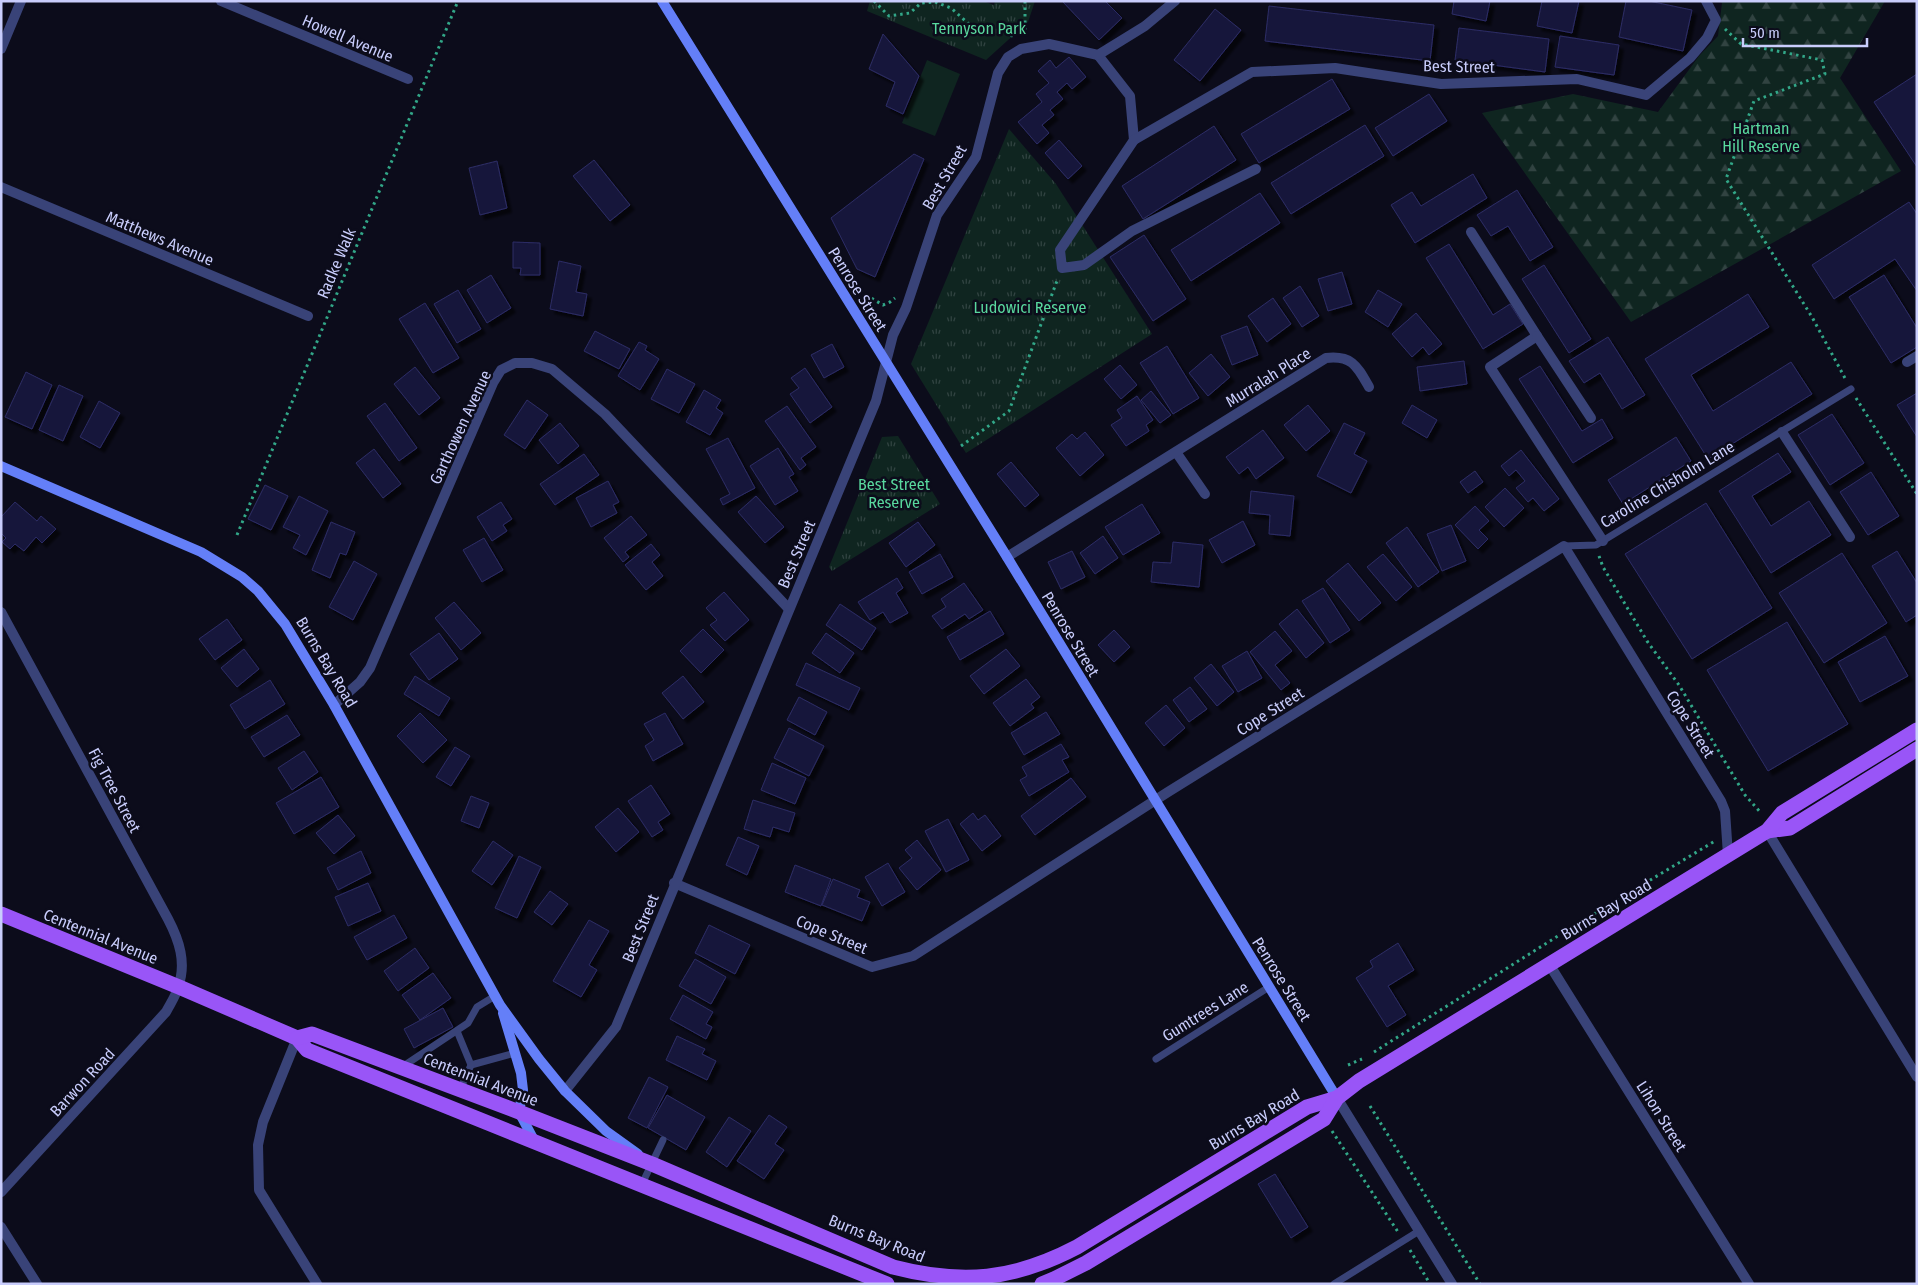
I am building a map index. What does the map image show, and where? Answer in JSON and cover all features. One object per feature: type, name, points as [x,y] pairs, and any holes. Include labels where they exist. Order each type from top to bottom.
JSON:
[{"type":"main road","name":"Penrose Street","points":[[662,1],[1007,557],[1337,1098]]},
{"type":"main road","name":"Burns Bay Road","points":[[1,466],[202,552],[242,577],[258,591],[285,624],[334,705],[498,1000],[564,1090],[606,1131],[652,1164],[907,1272],[946,1280],[968,1282],[998,1277],[1045,1264],[1078,1247],[1307,1107],[1337,1098]]},
{"type":"main road","name":"Burns Bay Road","points":[[1051,1282],[1086,1263],[1324,1119],[1337,1098],[1360,1080],[1767,831],[1782,813],[1917,730]]},
{"type":"main road","name":"Burns Bay Road","points":[[1767,831],[1790,828],[1917,750]]},
{"type":"main road","name":"Centennial Avenue","points":[[1,914],[297,1038],[308,1050],[642,1184]]},
{"type":"main road","name":"Burns Bay Road","points":[[498,1000],[520,1073],[523,1090],[519,1112]]},
{"type":"main road","name":"Centennial Avenue","points":[[297,1038],[312,1034],[652,1164]]},
{"type":"main road","points":[[519,1112],[535,1142]]},
{"type":"main road","points":[[642,1184],[887,1284]]},
{"type":"street","points":[[1,49],[21,1]]},
{"type":"street","name":"Howell Avenue","points":[[221,1],[408,80]]},
{"type":"street","points":[[1098,55],[1145,26],[1175,1]]},
{"type":"street","points":[[1706,1],[1716,20]]},
{"type":"street","name":"Best Street","points":[[1062,268],[1060,250],[1134,140],[1252,72],[1335,68],[1442,84],[1577,79],[1646,95],[1690,58],[1707,38],[1716,20]]},
{"type":"street","points":[[1021,49],[1049,44],[1098,55],[1130,96],[1134,140]]},
{"type":"street","name":"Best Street","points":[[564,1090],[616,1026],[876,401],[887,365],[893,335],[906,308],[937,215],[976,157],[998,73],[1008,56],[1021,49]]},
{"type":"street","points":[[1062,268],[1084,265],[1132,231],[1256,169]]},
{"type":"street","name":"Matthews Avenue","points":[[1,187],[308,316]]},
{"type":"street","points":[[1471,232],[1591,418]]},
{"type":"street","points":[[1537,336],[1490,367],[1599,543]]},
{"type":"street","points":[[1907,362],[1917,356]]},
{"type":"street","name":"Murralah Place","points":[[1007,557],[1326,358],[1338,357],[1350,360],[1360,371],[1369,386]]},
{"type":"street","name":"Garthowen Avenue","points":[[334,705],[360,682],[370,668],[493,383],[502,370],[515,363],[532,363],[552,369],[605,414],[789,609]]},
{"type":"street","points":[[1782,432],[1850,537]]},
{"type":"street","points":[[1176,452],[1205,494]]},
{"type":"street","name":"Cope Street","points":[[674,883],[872,967],[913,956],[1154,800],[1564,546],[1721,801],[1725,811],[1728,855]]},
{"type":"street","name":"Fig Tree Street","points":[[1,612],[176,936],[180,946],[182,965],[179,987]]},
{"type":"street","points":[[1767,831],[1917,1077]]},
{"type":"street","name":"Lihon Street","points":[[1549,964],[1749,1284]]},
{"type":"street","name":"Barwon Road","points":[[1,1192],[166,1012],[179,987]]},
{"type":"street","points":[[297,1038],[263,1122],[258,1145],[259,1190],[317,1284]]},
{"type":"street","name":"Penrose Street","points":[[1337,1098],[1452,1284]]},
{"type":"street","points":[[1,1227],[37,1284]]},
{"type":"street","points":[[1045,1264],[1051,1282]]},
{"type":"lane","name":"Caroline Chisholm Lane","points":[[1564,546],[1599,543],[1851,389]]},
{"type":"lane","name":"Gumtrees Lane","points":[[1156,1059],[1269,988]]},
{"type":"lane","points":[[402,1067],[468,1023],[477,1007],[498,1000]]},
{"type":"lane","points":[[457,1031],[471,1065],[460,1090]]},
{"type":"lane","points":[[471,1065],[514,1053]]},
{"type":"lane","points":[[642,1184],[663,1140]]},
{"type":"lane","points":[[1334,1284],[1419,1231]]},
{"type":"path","name":"Radke Walk","points":[[236,535],[458,1]]},
{"type":"path","points":[[874,1],[888,16],[910,12],[921,3],[935,2],[952,8],[970,25],[1005,32],[1019,40],[1025,38]]},
{"type":"path","points":[[1021,49],[1025,38],[1025,1]]},
{"type":"path","points":[[1716,20],[1741,44],[1822,60],[1825,74],[1754,101],[1726,179],[1812,317],[1851,389],[1917,494]]},
{"type":"path","points":[[961,446],[1009,411],[1062,268]]},
{"type":"path","points":[[866,296],[883,305],[890,302],[896,296]]},
{"type":"path","points":[[1599,543],[1602,568],[1648,641],[1679,685],[1745,795],[1760,813]]},
{"type":"path","points":[[1348,1065],[1362,1059],[1569,929],[1726,834]]},
{"type":"path","points":[[1370,1106],[1480,1284]]},
{"type":"path","points":[[1330,1129],[1404,1240],[1430,1284]]},
{"type":"green space","name":"Tennyson Park","points":[[870,1],[983,1],[994,5],[995,1],[1035,1],[1028,22],[986,60],[867,11]]},
{"type":"green space","name":"Hartman Hill Reserve","points":[[1720,1],[1885,1],[1840,78],[1901,171],[1631,322],[1482,113],[1573,94],[1658,112],[1699,56],[1718,36],[1722,3]]},
{"type":"green space","points":[[927,60],[960,74],[935,136],[902,123]]},
{"type":"green space","name":"Ludowici Reserve","points":[[1009,129],[1056,184],[1152,334],[966,453],[911,364]]},
{"type":"green space","name":"Best Street Reserve","points":[[898,436],[940,504],[832,571],[829,567],[882,437]]},
{"type":"building","points":[[1062,1],[1105,1],[1122,18],[1099,40]]},
{"type":"building","points":[[1454,1],[1490,1],[1486,21],[1452,14]]},
{"type":"building","points":[[1542,1],[1579,1],[1572,33],[1537,26]]},
{"type":"building","points":[[1626,1],[1649,1],[1692,10],[1683,51],[1619,37]]},
{"type":"building","points":[[1269,6],[1434,25],[1430,61],[1265,41]]},
{"type":"building","points":[[1215,9],[1241,30],[1200,81],[1174,60]]},
{"type":"building","points":[[1459,28],[1549,39],[1545,72],[1455,60]]},
{"type":"building","points":[[883,34],[919,76],[903,114],[886,106],[895,82],[869,69]]},
{"type":"building","points":[[1560,36],[1619,45],[1614,75],[1555,67]]},
{"type":"building","points":[[1069,57],[1086,77],[1072,89],[1067,83],[1057,92],[1063,99],[1050,110],[1054,115],[1042,125],[1049,133],[1037,144],[1018,122],[1042,102],[1036,94],[1049,83],[1038,71],[1050,60],[1056,68]]},
{"type":"building","points":[[1917,74],[1917,167],[1874,102]]},
{"type":"building","points":[[1332,79],[1350,109],[1259,163],[1241,134]]},
{"type":"building","points":[[1429,94],[1447,121],[1393,156],[1375,128]]},
{"type":"building","points":[[1365,125],[1384,156],[1291,214],[1271,183]]},
{"type":"building","points":[[1214,126],[1236,160],[1143,219],[1122,186]]},
{"type":"building","points":[[1059,140],[1082,166],[1068,179],[1045,153]]},
{"type":"building","points":[[914,154],[924,159],[875,277],[857,269],[831,218]]},
{"type":"building","points":[[594,160],[630,205],[610,221],[573,176]]},
{"type":"building","points":[[497,161],[507,208],[480,215],[469,168]]},
{"type":"building","points":[[1473,174],[1487,198],[1415,243],[1391,205],[1412,192],[1421,206]]},
{"type":"building","points":[[1517,190],[1553,247],[1530,261],[1508,226],[1491,236],[1477,215]]},
{"type":"building","points":[[1260,193],[1280,223],[1191,281],[1171,250]]},
{"type":"building","points":[[1909,202],[1917,214],[1917,291],[1895,259],[1834,299],[1812,265]]},
{"type":"building","points":[[1144,235],[1186,299],[1153,321],[1110,257]]},
{"type":"building","points":[[513,242],[540,243],[540,275],[520,275],[521,268],[513,268]]},
{"type":"building","points":[[1449,244],[1493,315],[1510,304],[1523,324],[1483,349],[1426,258]]},
{"type":"building","points":[[559,261],[581,266],[576,292],[587,294],[583,316],[550,309]]},
{"type":"building","points":[[1544,265],[1591,339],[1569,353],[1522,279]]},
{"type":"building","points":[[1342,272],[1352,304],[1328,311],[1318,279]]},
{"type":"building","points":[[491,275],[511,308],[487,323],[467,290]]},
{"type":"building","points":[[1884,275],[1917,328],[1917,347],[1891,363],[1849,297]]},
{"type":"building","points":[[1300,286],[1319,316],[1302,327],[1283,298]]},
{"type":"building","points":[[458,290],[481,329],[457,343],[434,304]]},
{"type":"building","points":[[1378,290],[1402,304],[1388,327],[1365,312]]},
{"type":"building","points":[[1748,294],[1769,327],[1691,375],[1713,411],[1791,362],[1812,394],[1708,459],[1645,359]]},
{"type":"building","points":[[1273,298],[1291,324],[1267,342],[1248,316]]},
{"type":"building","points":[[425,303],[459,358],[433,373],[399,319]]},
{"type":"building","points":[[1416,313],[1442,344],[1429,355],[1423,347],[1412,357],[1392,334]]},
{"type":"building","points":[[1247,326],[1258,355],[1232,365],[1221,336]]},
{"type":"building","points":[[595,331],[630,349],[619,369],[584,351]]},
{"type":"building","points":[[1608,337],[1645,395],[1622,409],[1600,373],[1584,383],[1569,361]]},
{"type":"building","points":[[639,342],[647,346],[645,350],[659,359],[640,390],[618,376]]},
{"type":"building","points":[[832,344],[844,367],[824,378],[811,355]]},
{"type":"building","points":[[1167,346],[1199,398],[1173,414],[1140,363]]},
{"type":"building","points":[[1211,354],[1230,377],[1208,396],[1189,373]]},
{"type":"building","points":[[1464,361],[1467,384],[1420,391],[1417,367]]},
{"type":"building","points":[[1120,365],[1137,385],[1121,399],[1104,379]]},
{"type":"building","points":[[1540,366],[1582,431],[1602,419],[1613,438],[1573,463],[1519,379]]},
{"type":"building","points":[[415,367],[440,398],[419,415],[394,384]]},
{"type":"building","points":[[805,368],[832,407],[810,423],[790,394],[799,388],[791,378]]},
{"type":"building","points":[[667,369],[695,384],[679,413],[651,399]]},
{"type":"building","points":[[26,372],[52,385],[32,429],[5,417]]},
{"type":"building","points":[[59,385],[83,396],[63,441],[39,430]]},
{"type":"building","points":[[704,390],[721,400],[716,408],[723,413],[710,435],[686,422]]},
{"type":"building","points":[[1151,391],[1171,415],[1160,423],[1141,400]]},
{"type":"building","points":[[1917,393],[1917,437],[1897,405]]},
{"type":"building","points":[[1137,396],[1153,420],[1146,425],[1149,431],[1126,446],[1111,425],[1122,418],[1117,410]]},
{"type":"building","points":[[527,400],[548,415],[525,449],[504,435]]},
{"type":"building","points":[[99,401],[120,413],[100,448],[80,437]]},
{"type":"building","points":[[385,403],[417,448],[399,461],[367,416]]},
{"type":"building","points":[[1308,405],[1330,431],[1306,451],[1284,425]]},
{"type":"building","points":[[1412,405],[1437,420],[1427,438],[1402,423]]},
{"type":"building","points":[[787,406],[816,447],[801,458],[806,465],[800,470],[765,421]]},
{"type":"building","points":[[1832,414],[1864,463],[1830,485],[1798,435]]},
{"type":"building","points":[[560,423],[579,446],[558,464],[539,440]]},
{"type":"building","points":[[1344,423],[1365,433],[1354,454],[1367,461],[1351,493],[1317,476]]},
{"type":"building","points":[[1263,430],[1284,458],[1256,479],[1248,467],[1239,474],[1226,457]]},
{"type":"building","points":[[1085,432],[1104,455],[1080,476],[1056,448],[1072,434],[1077,439]]},
{"type":"building","points":[[1676,437],[1691,461],[1623,504],[1608,480]]},
{"type":"building","points":[[728,438],[755,488],[723,505],[720,499],[730,494],[706,449]]},
{"type":"building","points":[[778,448],[794,474],[789,477],[798,491],[775,505],[750,466]]},
{"type":"building","points":[[374,449],[401,484],[383,498],[356,463]]},
{"type":"building","points":[[1521,450],[1559,499],[1544,511],[1533,498],[1528,502],[1516,488],[1525,481],[1516,470],[1509,476],[1501,466]]},
{"type":"building","points":[[1778,453],[1791,472],[1752,496],[1771,526],[1809,501],[1831,535],[1771,573],[1719,491]]},
{"type":"building","points":[[584,454],[599,475],[555,505],[540,484]]},
{"type":"building","points":[[1011,462],[1039,495],[1025,507],[997,474]]},
{"type":"building","points":[[1475,471],[1483,482],[1468,493],[1460,482]]},
{"type":"building","points":[[1871,472],[1899,516],[1868,535],[1840,492]]},
{"type":"building","points":[[608,481],[619,502],[613,505],[617,513],[591,527],[576,498]]},
{"type":"building","points":[[265,485],[288,496],[271,530],[248,519]]},
{"type":"building","points":[[1505,488],[1524,508],[1504,527],[1485,507]]},
{"type":"building","points":[[1251,491],[1294,496],[1290,536],[1269,534],[1270,515],[1249,513]]},
{"type":"building","points":[[299,496],[328,511],[306,555],[293,548],[300,535],[283,527]]},
{"type":"building","points":[[756,496],[784,527],[765,543],[738,512]]},
{"type":"building","points":[[15,502],[37,521],[41,516],[56,529],[42,543],[36,537],[24,551],[15,544],[10,549],[2,542],[6,538],[1,533],[1,517]]},
{"type":"building","points":[[501,502],[512,519],[503,525],[507,531],[492,541],[477,517]]},
{"type":"building","points":[[1706,503],[1772,608],[1692,659],[1625,554]]},
{"type":"building","points":[[1142,504],[1160,533],[1123,555],[1105,527]]},
{"type":"building","points":[[1475,506],[1489,521],[1479,530],[1488,539],[1478,549],[1455,525]]},
{"type":"building","points":[[631,516],[647,535],[625,552],[629,557],[623,562],[604,538]]},
{"type":"building","points":[[1243,521],[1255,545],[1222,563],[1209,540]]},
{"type":"building","points":[[331,522],[355,532],[346,555],[340,553],[330,578],[312,570]]},
{"type":"building","points":[[918,522],[935,545],[906,567],[889,543]]},
{"type":"building","points":[[1451,525],[1466,561],[1442,571],[1427,534]]},
{"type":"building","points":[[1407,527],[1439,572],[1418,587],[1386,543]]},
{"type":"building","points":[[1103,536],[1118,558],[1095,574],[1080,553]]},
{"type":"building","points":[[484,538],[503,570],[482,582],[463,550]]},
{"type":"building","points":[[1173,542],[1203,545],[1199,587],[1151,582],[1153,562],[1171,563]]},
{"type":"building","points":[[651,544],[660,555],[652,562],[663,576],[646,590],[625,565]]},
{"type":"building","points":[[1072,551],[1085,577],[1061,589],[1048,562]]},
{"type":"building","points":[[1897,551],[1917,583],[1917,615],[1906,622],[1872,566]]},
{"type":"building","points":[[1842,553],[1887,623],[1824,663],[1779,593]]},
{"type":"building","points":[[940,554],[953,577],[922,594],[909,572]]},
{"type":"building","points":[[1383,554],[1412,587],[1396,601],[1367,567]]},
{"type":"building","points":[[354,561],[377,574],[353,620],[329,607]]},
{"type":"building","points":[[1348,563],[1381,603],[1359,621],[1326,581]]},
{"type":"building","points":[[897,578],[903,588],[896,593],[908,613],[890,623],[883,612],[870,620],[858,602]]},
{"type":"building","points":[[964,583],[983,610],[969,619],[965,614],[942,629],[932,616],[946,607],[941,599]]},
{"type":"building","points":[[1323,588],[1350,630],[1330,643],[1302,601]]},
{"type":"building","points":[[724,592],[749,620],[725,641],[710,625],[717,620],[706,608]]},
{"type":"building","points":[[454,602],[481,633],[461,650],[435,618]]},
{"type":"building","points":[[840,604],[876,628],[862,650],[826,625]]},
{"type":"building","points":[[1297,609],[1324,643],[1306,658],[1279,624]]},
{"type":"building","points":[[990,611],[1004,634],[960,660],[947,637]]},
{"type":"building","points":[[227,619],[242,640],[215,660],[199,639]]},
{"type":"building","points":[[1787,622],[1848,724],[1768,771],[1707,670]]},
{"type":"building","points":[[703,629],[724,650],[701,673],[680,651]]},
{"type":"building","points":[[1114,630],[1130,647],[1114,662],[1098,645]]},
{"type":"building","points":[[1275,631],[1292,651],[1275,665],[1290,683],[1281,690],[1250,652]]},
{"type":"building","points":[[439,633],[458,659],[429,680],[410,654]]},
{"type":"building","points":[[826,633],[854,653],[840,673],[812,653]]},
{"type":"building","points":[[1885,636],[1908,676],[1860,702],[1838,662]]},
{"type":"building","points":[[244,649],[259,669],[237,687],[221,668]]},
{"type":"building","points":[[1006,649],[1020,666],[984,694],[970,676]]},
{"type":"building","points":[[1247,651],[1262,678],[1238,692],[1222,666]]},
{"type":"building","points":[[806,663],[860,688],[849,710],[796,685]]},
{"type":"building","points":[[1211,664],[1234,692],[1217,706],[1194,678]]},
{"type":"building","points":[[415,676],[450,698],[439,716],[404,694]]},
{"type":"building","points":[[683,676],[704,702],[683,719],[662,693]]},
{"type":"building","points":[[1026,679],[1040,697],[1031,704],[1034,708],[1010,726],[993,703]]},
{"type":"building","points":[[270,680],[285,704],[245,729],[230,705]]},
{"type":"building","points":[[1190,687],[1207,709],[1189,722],[1173,700]]},
{"type":"building","points":[[799,697],[827,712],[815,735],[787,720]]},
{"type":"building","points":[[1166,705],[1185,728],[1164,746],[1145,723]]},
{"type":"building","points":[[1046,712],[1060,734],[1024,755],[1011,733]]},
{"type":"building","points":[[420,713],[447,740],[423,763],[397,736]]},
{"type":"building","points":[[665,713],[683,744],[653,761],[645,746],[654,740],[644,724]]},
{"type":"building","points":[[287,715],[300,735],[264,757],[251,737]]},
{"type":"building","points":[[789,728],[824,746],[809,776],[774,758]]},
{"type":"building","points":[[1061,744],[1069,757],[1062,760],[1069,772],[1029,796],[1020,780],[1027,776],[1022,767]]},
{"type":"building","points":[[455,747],[470,756],[451,786],[436,777]]},
{"type":"building","points":[[304,751],[318,772],[292,790],[278,768]]},
{"type":"building","points":[[772,763],[806,778],[795,804],[761,790]]},
{"type":"building","points":[[321,777],[339,807],[294,834],[276,803]]},
{"type":"building","points":[[1071,778],[1086,797],[1035,835],[1021,816]]},
{"type":"building","points":[[651,785],[670,814],[658,822],[663,830],[652,837],[628,801]]},
{"type":"building","points":[[471,796],[489,803],[479,828],[461,821]]},
{"type":"building","points":[[753,800],[795,813],[789,832],[773,827],[770,837],[744,829]]},
{"type":"building","points":[[618,808],[639,832],[616,852],[595,827]]},
{"type":"building","points":[[973,813],[978,820],[985,815],[1001,836],[982,851],[960,824]]},
{"type":"building","points":[[338,815],[355,836],[334,854],[316,833]]},
{"type":"building","points":[[948,819],[969,860],[946,872],[925,831]]},
{"type":"building","points":[[738,837],[759,846],[747,875],[726,865]]},
{"type":"building","points":[[917,840],[941,870],[917,890],[899,868],[912,858],[905,850]]},
{"type":"building","points":[[493,841],[513,855],[492,885],[472,871]]},
{"type":"building","points":[[361,851],[371,873],[338,890],[327,868]]},
{"type":"building","points":[[519,856],[541,867],[517,918],[495,908]]},
{"type":"building","points":[[888,863],[905,892],[882,906],[865,877]]},
{"type":"building","points":[[795,865],[831,879],[821,906],[785,892]]},
{"type":"building","points":[[833,879],[860,890],[857,897],[870,902],[862,921],[822,905]]},
{"type":"building","points":[[368,883],[381,911],[348,926],[335,897]]},
{"type":"building","points":[[550,891],[568,904],[552,925],[534,912]]},
{"type":"building","points":[[394,915],[407,938],[367,960],[354,937]]},
{"type":"building","points":[[589,920],[609,931],[589,965],[597,970],[581,997],[553,981]]},
{"type":"building","points":[[709,925],[750,945],[735,974],[695,953]]},
{"type":"building","points":[[1398,943],[1414,970],[1388,986],[1406,1015],[1387,1027],[1356,978],[1373,967],[1370,961]]},
{"type":"building","points":[[415,948],[429,968],[398,991],[384,971]]},
{"type":"building","points":[[695,959],[726,977],[711,1004],[679,986]]},
{"type":"building","points":[[433,973],[451,998],[420,1020],[402,995]]},
{"type":"building","points":[[683,995],[713,1012],[706,1024],[712,1027],[706,1039],[670,1019]]},
{"type":"building","points":[[443,1008],[453,1027],[414,1048],[404,1029]]},
{"type":"building","points":[[677,1036],[705,1049],[702,1054],[716,1061],[707,1080],[666,1060]]},
{"type":"building","points":[[649,1077],[668,1087],[647,1128],[628,1118]]},
{"type":"building","points":[[667,1095],[705,1117],[686,1150],[648,1128]]},
{"type":"building","points":[[769,1115],[787,1127],[775,1144],[784,1150],[764,1179],[737,1161]]},
{"type":"building","points":[[729,1117],[751,1131],[727,1167],[706,1152]]},
{"type":"building","points":[[1275,1174],[1308,1227],[1291,1238],[1258,1184]]}]
